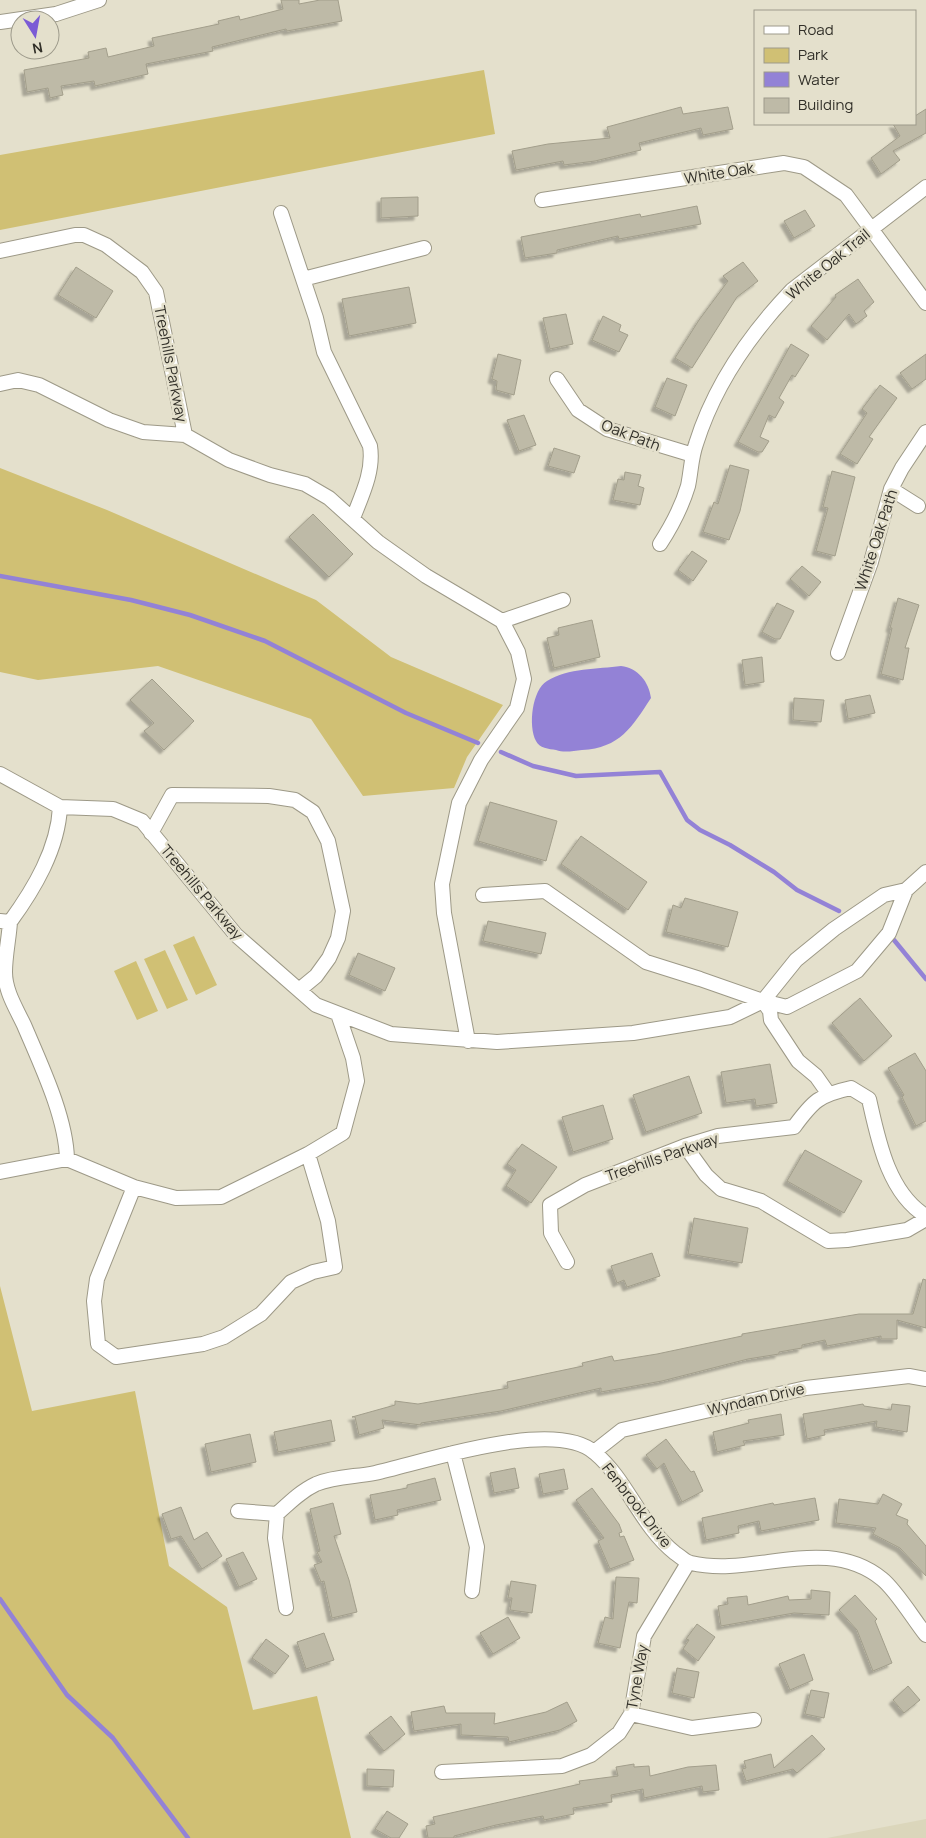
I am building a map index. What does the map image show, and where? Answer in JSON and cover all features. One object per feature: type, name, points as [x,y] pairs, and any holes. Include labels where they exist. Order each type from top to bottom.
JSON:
[{"type":"street","points":[[0,22],[56,14],[99,0]]},
{"type":"street","name":"White Oak","points":[[542,200],[784,163],[804,167],[846,194],[926,303]]},
{"type":"street","name":"White Oak Trail","points":[[660,544],[672,524],[687,487],[696,444],[724,378],[774,310],[792,290],[926,187]]},
{"type":"street","points":[[281,213],[327,359],[370,446],[372,458],[370,471],[353,518]]},
{"type":"street","name":"Treehills Parkway","points":[[0,251],[75,235],[84,235],[106,245],[142,272],[156,292],[185,435]]},
{"type":"street","points":[[303,279],[424,248]]},
{"type":"street","name":"Treehills Parkway","points":[[0,384],[18,380],[40,385],[109,420],[143,432],[185,435],[229,460],[270,475],[305,484],[328,498],[353,518],[378,542],[426,576],[502,621]]},
{"type":"street","name":"Oak Path","points":[[558,380],[578,410],[606,429],[693,455]]},
{"type":"street","name":"White Oak Path","points":[[838,653],[871,562],[891,489],[902,468],[926,432]]},
{"type":"street","points":[[891,489],[918,506]]},
{"type":"street","points":[[468,1041],[444,913],[442,884],[459,803],[481,760],[517,708],[524,678],[518,652],[502,621],[563,600]]},
{"type":"street","name":"Treehills Parkway","points":[[0,774],[60,807],[113,810],[142,821],[236,935],[316,1005],[391,1034],[496,1042],[633,1033],[730,1017],[763,1001],[796,960],[834,929],[884,895],[906,890]]},
{"type":"street","name":"Treehills Parkway","points":[[151,833],[172,795],[269,796],[296,800],[313,812],[328,841],[343,911],[338,938],[329,958],[316,976],[299,990]]},
{"type":"street","points":[[60,807],[59,824],[50,852],[28,897],[5,922],[5,972],[10,996],[43,1073],[66,1138],[67,1159]]},
{"type":"street","name":"Treehills Parkway","points":[[483,895],[545,891],[646,962],[700,978],[763,1001],[787,1007],[858,971],[889,933],[906,890],[926,872]]},
{"type":"street","points":[[763,1001],[770,1011],[771,1020],[798,1061],[816,1076],[828,1093]]},
{"type":"street","points":[[0,1172],[67,1159],[134,1187],[176,1198],[221,1198],[308,1154],[344,1133],[357,1081],[353,1058],[338,1014]]},
{"type":"street","name":"Treehills Parkway","points":[[567,1262],[551,1233],[550,1205],[585,1184],[685,1146],[718,1136],[794,1127],[810,1106],[828,1093],[851,1088],[870,1099],[878,1142],[896,1182],[907,1200],[926,1218]]},
{"type":"street","points":[[685,1146],[706,1175],[721,1189],[761,1200],[828,1241],[847,1240],[907,1230],[926,1218]]},
{"type":"street","points":[[134,1187],[97,1280],[94,1302],[98,1344],[116,1357],[203,1344],[224,1337],[261,1314],[291,1282],[313,1272],[335,1267],[328,1221],[308,1154]]},
{"type":"street","name":"Wyndam Drive","points":[[594,1452],[622,1430],[806,1388],[909,1376],[926,1379]]},
{"type":"street","name":"Fenbrook Drive","points":[[277,1514],[298,1495],[316,1484],[337,1478],[374,1473],[453,1454],[528,1439],[567,1440],[594,1452],[616,1476],[636,1509],[662,1542],[688,1563]]},
{"type":"street","points":[[453,1454],[477,1547],[472,1591]]},
{"type":"street","points":[[238,1511],[277,1514],[274,1538],[286,1608]]},
{"type":"street","points":[[688,1563],[720,1567],[809,1557],[854,1563],[882,1579],[926,1635]]},
{"type":"street","name":"Tyne Way","points":[[442,1772],[562,1766],[591,1755],[619,1733],[631,1714],[644,1636],[688,1563]]},
{"type":"street","points":[[631,1714],[692,1728],[754,1720]]},
{"type":"shaded area","points":[[926,1819],[926,1838],[827,1838]]},
{"type":"green space","points":[[484,70],[495,134],[0,230],[0,155]]},
{"type":"green space","points":[[0,468],[107,510],[316,600],[391,657],[503,705],[467,757],[454,788],[363,796],[311,719],[158,666],[38,680],[0,672]]},
{"type":"green space","points":[[194,936],[217,985],[196,995],[173,945]]},
{"type":"green space","points":[[165,950],[188,1000],[167,1009],[144,959]]},
{"type":"green space","points":[[136,961],[158,1011],[137,1020],[114,971]]},
{"type":"green space","points":[[0,1286],[32,1411],[135,1391],[169,1566],[227,1607],[253,1710],[317,1696],[351,1838],[0,1838]]},
{"type":"water","points":[[621,666],[633,670],[642,677],[648,687],[651,698],[638,718],[624,734],[606,745],[572,751],[547,749],[537,743],[532,727],[533,709],[538,692],[547,681],[564,674],[583,670]]},
{"type":"building","points":[[281,0],[299,0],[299,4],[320,0],[338,0],[342,21],[287,31],[286,29],[212,47],[213,51],[146,64],[148,74],[95,86],[94,81],[61,86],[63,95],[50,98],[48,88],[27,92],[24,70],[89,58],[88,52],[106,48],[108,57],[154,46],[152,38],[219,24],[218,21],[239,16],[240,20],[283,9]]},
{"type":"building","points":[[681,107],[683,114],[728,107],[733,129],[703,135],[701,128],[639,143],[641,150],[595,161],[564,165],[563,161],[516,170],[512,151],[548,144],[610,138],[607,127]]},
{"type":"building","points":[[926,109],[926,133],[893,151],[900,160],[881,174],[871,158],[900,136],[894,125],[916,125],[916,115]]},
{"type":"building","points":[[418,197],[418,216],[381,218],[381,198]]},
{"type":"building","points":[[697,206],[701,224],[619,239],[618,236],[557,250],[557,253],[525,258],[521,237],[640,214],[641,217]]},
{"type":"building","points":[[805,210],[815,226],[794,238],[784,221]]},
{"type":"building","points":[[743,262],[758,281],[737,297],[692,368],[675,358],[699,320],[728,281],[723,276]]},
{"type":"building","points":[[76,267],[113,291],[96,318],[58,295]]},
{"type":"building","points":[[858,279],[874,302],[864,311],[867,316],[856,324],[849,314],[827,340],[811,326],[836,297],[835,295]]},
{"type":"building","points":[[409,287],[416,323],[349,336],[342,299]]},
{"type":"building","points":[[566,314],[573,344],[550,349],[543,318]]},
{"type":"building","points":[[603,316],[621,325],[619,331],[628,335],[619,352],[592,340]]},
{"type":"building","points":[[791,344],[809,355],[795,377],[792,375],[779,398],[784,402],[775,418],[769,415],[760,437],[769,441],[762,452],[758,452],[738,442]]},
{"type":"building","points":[[498,354],[521,360],[514,395],[496,390],[497,381],[492,379]]},
{"type":"building","points":[[926,354],[926,379],[912,389],[900,373]]},
{"type":"building","points":[[667,378],[687,385],[675,416],[655,407]]},
{"type":"building","points":[[880,385],[897,398],[869,437],[873,439],[857,464],[840,454],[867,413],[862,409]]},
{"type":"building","points":[[524,415],[536,445],[519,451],[507,420]]},
{"type":"building","points":[[554,448],[580,456],[574,473],[548,466]]},
{"type":"building","points":[[730,465],[749,470],[740,511],[729,540],[703,532],[714,502],[718,504]]},
{"type":"building","points":[[832,471],[855,477],[835,556],[816,551],[828,508],[823,507]]},
{"type":"building","points":[[625,472],[641,475],[638,486],[644,488],[640,505],[613,500],[618,479],[624,480]]},
{"type":"building","points":[[313,514],[353,554],[329,577],[289,537]]},
{"type":"building","points":[[692,551],[707,561],[693,581],[678,570]]},
{"type":"building","points":[[802,566],[821,582],[809,596],[790,579]]},
{"type":"building","points":[[898,598],[919,605],[905,648],[909,648],[903,680],[881,674]]},
{"type":"building","points":[[777,603],[794,611],[780,639],[775,639],[762,632]]},
{"type":"building","points":[[592,620],[600,657],[554,668],[547,638],[559,635],[558,628]]},
{"type":"building","points":[[762,657],[764,682],[745,685],[742,660]]},
{"type":"building","points":[[152,679],[194,721],[164,750],[144,731],[154,723],[130,700]]},
{"type":"building","points":[[870,695],[875,713],[848,719],[845,700]]},
{"type":"building","points":[[794,698],[824,700],[821,722],[793,720]]},
{"type":"building","points":[[490,802],[557,821],[546,861],[478,841]]},
{"type":"building","points":[[581,836],[647,882],[628,910],[561,864]]},
{"type":"building","points":[[685,898],[738,912],[728,947],[666,932],[673,905],[681,908]]},
{"type":"building","points":[[488,921],[546,933],[541,954],[483,941]]},
{"type":"building","points":[[358,953],[395,968],[385,991],[349,975]]},
{"type":"building","points":[[860,998],[892,1036],[864,1061],[832,1023]]},
{"type":"building","points":[[915,1053],[926,1071],[926,1121],[916,1126],[902,1097],[904,1095],[888,1068]]},
{"type":"building","points":[[770,1064],[777,1103],[756,1106],[755,1099],[726,1103],[721,1072]]},
{"type":"building","points":[[689,1076],[702,1113],[646,1132],[633,1095]]},
{"type":"building","points":[[603,1105],[613,1139],[573,1152],[562,1117]]},
{"type":"building","points":[[522,1144],[557,1167],[531,1203],[506,1186],[516,1170],[507,1164]]},
{"type":"building","points":[[805,1150],[862,1181],[844,1213],[787,1181]]},
{"type":"building","points":[[694,1218],[748,1228],[742,1263],[688,1254]]},
{"type":"building","points":[[652,1253],[660,1276],[627,1287],[624,1280],[617,1283],[611,1266]]},
{"type":"building","points":[[923,1279],[926,1280],[926,1328],[897,1320],[897,1339],[881,1339],[881,1336],[827,1346],[825,1340],[802,1345],[802,1348],[779,1352],[779,1354],[748,1359],[662,1381],[601,1392],[601,1388],[501,1411],[421,1423],[421,1425],[382,1420],[384,1428],[359,1435],[355,1417],[352,1417],[395,1405],[395,1401],[418,1404],[508,1388],[507,1382],[583,1366],[582,1363],[612,1356],[614,1361],[657,1354],[742,1336],[742,1334],[859,1314],[913,1314]]},
{"type":"building","points":[[863,1404],[864,1406],[891,1410],[892,1404],[910,1406],[907,1432],[876,1427],[877,1421],[824,1430],[825,1435],[807,1439],[803,1414]]},
{"type":"building","points":[[781,1414],[784,1435],[743,1441],[745,1445],[717,1452],[713,1432],[749,1423],[748,1420]]},
{"type":"building","points":[[331,1420],[335,1441],[278,1452],[274,1432]]},
{"type":"building","points":[[250,1434],[256,1462],[211,1472],[205,1444]]},
{"type":"building","points":[[666,1439],[691,1472],[694,1471],[703,1491],[682,1502],[664,1463],[657,1469],[646,1455]]},
{"type":"building","points":[[515,1468],[519,1488],[494,1493],[490,1473]]},
{"type":"building","points":[[564,1469],[568,1489],[543,1494],[539,1474]]},
{"type":"building","points":[[435,1478],[441,1500],[397,1510],[398,1515],[375,1520],[370,1495],[407,1488],[407,1485]]},
{"type":"building","points":[[592,1488],[619,1524],[622,1532],[619,1533],[620,1537],[624,1536],[634,1560],[610,1569],[598,1541],[604,1538],[576,1500]]},
{"type":"building","points":[[883,1494],[902,1504],[896,1515],[908,1520],[907,1524],[926,1546],[926,1576],[900,1548],[873,1534],[876,1528],[836,1523],[839,1499],[878,1504]]},
{"type":"building","points":[[815,1498],[819,1520],[761,1531],[759,1521],[738,1526],[739,1533],[706,1540],[702,1518],[773,1503],[774,1505]]},
{"type":"building","points":[[333,1503],[341,1534],[334,1536],[349,1580],[357,1612],[332,1618],[324,1581],[321,1582],[314,1565],[322,1562],[317,1552],[320,1551],[310,1509]]},
{"type":"building","points":[[181,1507],[194,1540],[207,1532],[222,1556],[202,1569],[181,1536],[171,1539],[162,1514]]},
{"type":"building","points":[[243,1552],[257,1579],[239,1587],[226,1559]]},
{"type":"building","points":[[616,1577],[639,1578],[637,1603],[629,1602],[620,1648],[598,1643],[605,1617],[613,1619]]},
{"type":"building","points":[[511,1581],[536,1585],[532,1613],[510,1610],[512,1598],[508,1598]]},
{"type":"building","points":[[811,1590],[830,1592],[829,1615],[794,1613],[721,1626],[718,1606],[728,1604],[727,1598],[747,1596],[748,1605],[788,1596],[789,1600],[811,1599]]},
{"type":"building","points":[[855,1595],[877,1619],[875,1621],[892,1663],[873,1671],[857,1630],[839,1610]]},
{"type":"building","points":[[508,1617],[520,1638],[493,1654],[480,1633]]},
{"type":"building","points":[[697,1624],[715,1637],[698,1661],[683,1649],[689,1640],[686,1639]]},
{"type":"building","points":[[324,1633],[334,1660],[306,1669],[297,1642]]},
{"type":"building","points":[[266,1639],[289,1656],[275,1674],[252,1658]]},
{"type":"building","points":[[804,1654],[813,1680],[790,1690],[779,1664]]},
{"type":"building","points":[[677,1668],[699,1672],[694,1698],[672,1693]]},
{"type":"building","points":[[908,1686],[920,1700],[904,1713],[893,1700]]},
{"type":"building","points":[[811,1690],[829,1693],[824,1718],[805,1714]]},
{"type":"building","points":[[567,1702],[577,1721],[560,1730],[509,1742],[508,1737],[461,1735],[461,1724],[414,1731],[411,1712],[444,1706],[446,1713],[495,1713],[494,1724],[546,1712]]},
{"type":"building","points":[[391,1716],[405,1734],[384,1751],[369,1733]]},
{"type":"building","points":[[812,1735],[825,1749],[797,1773],[793,1769],[746,1781],[742,1769],[746,1768],[744,1761],[771,1754],[774,1768]]},
{"type":"building","points":[[634,1764],[634,1767],[649,1766],[650,1776],[688,1767],[716,1765],[719,1790],[703,1792],[702,1786],[644,1798],[643,1789],[611,1795],[612,1802],[573,1808],[574,1814],[544,1820],[543,1816],[496,1825],[454,1836],[454,1838],[428,1838],[426,1826],[435,1824],[433,1817],[580,1784],[579,1781],[618,1776],[616,1767]]},
{"type":"building","points":[[367,1769],[394,1770],[393,1787],[367,1786]]},
{"type":"building","points":[[387,1811],[408,1824],[399,1838],[391,1838],[375,1829]]},
{"type":"waterway","points":[[0,576],[131,600],[190,615],[265,641],[406,713],[478,743]]},
{"type":"waterway","points":[[501,752],[533,766],[576,776],[660,772],[687,820],[700,830],[730,845],[774,872],[797,890],[839,911]]},
{"type":"waterway","points":[[894,940],[926,979]]},
{"type":"waterway","points":[[0,1599],[67,1695],[113,1738],[188,1838]]}]
